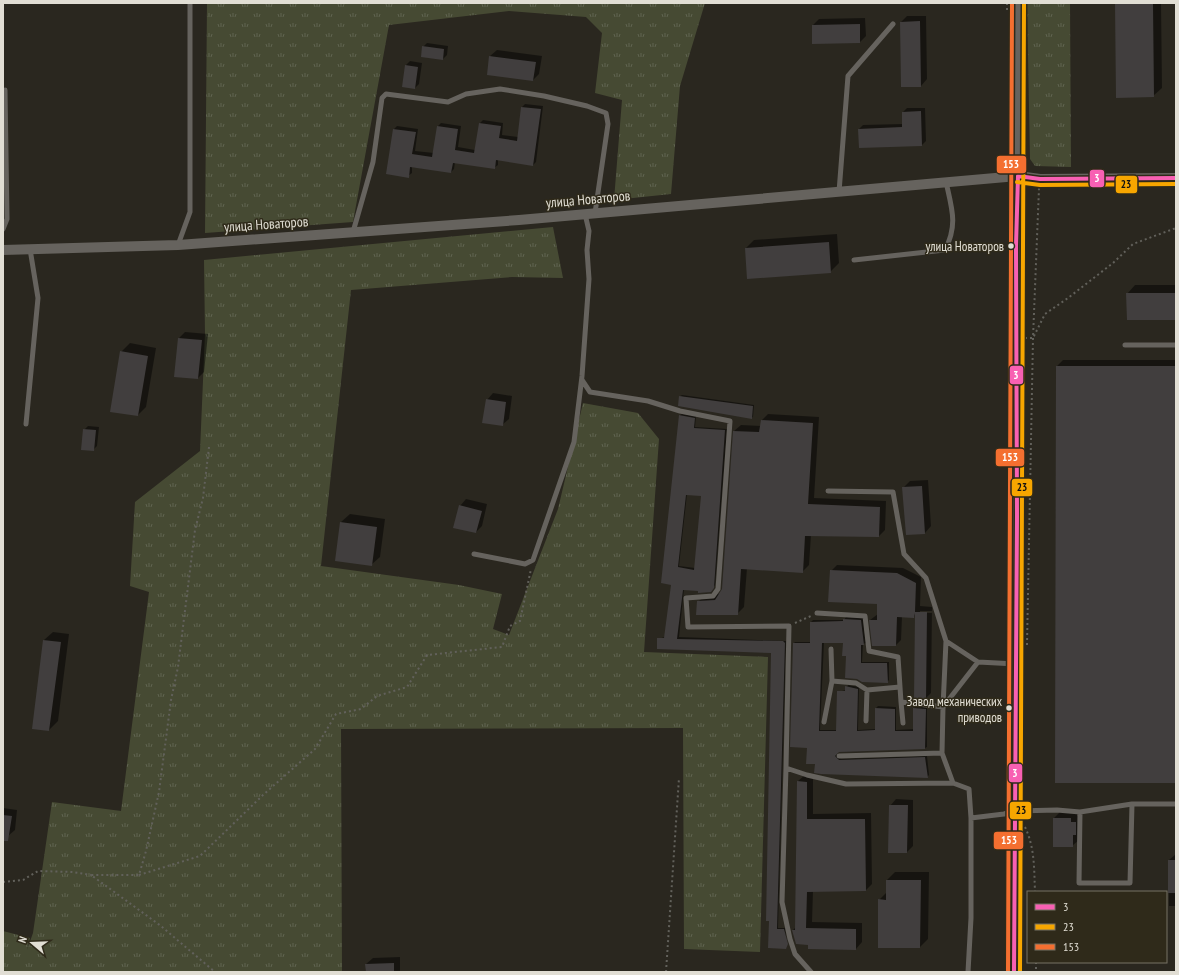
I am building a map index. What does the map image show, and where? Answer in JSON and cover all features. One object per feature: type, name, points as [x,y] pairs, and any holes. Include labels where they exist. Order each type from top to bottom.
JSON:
[{"type":"street","points":[[1014,972],[1018,3]]},
{"type":"street","name":"улица Новаторов","points":[[3,250],[178,245],[590,213],[1018,176],[1040,179],[1176,178]]},
{"type":"lane","points":[[178,245],[190,212],[190,3]]},
{"type":"lane","points":[[839,192],[848,76],[893,24]]},
{"type":"lane","points":[[353,232],[373,162],[382,98],[386,94],[448,102],[466,94],[500,89],[544,96],[587,106],[606,113],[608,124],[590,213],[587,250],[589,279],[582,380],[574,442],[533,560],[525,564],[474,554]]},
{"type":"lane","points":[[3,229],[7,219],[5,90]]},
{"type":"lane","points":[[854,260],[945,250],[951,238],[954,220],[946,182]]},
{"type":"lane","points":[[26,424],[38,298],[30,249]]},
{"type":"lane","points":[[1124,345],[1176,345]]},
{"type":"lane","points":[[582,380],[590,392],[648,402],[680,411],[730,421],[718,588],[713,596],[686,598],[688,627],[789,626],[782,902],[790,939],[795,954],[811,972]]},
{"type":"lane","points":[[828,491],[893,492],[904,554],[926,578],[946,641],[942,753],[953,783]]},
{"type":"lane","points":[[817,613],[865,616],[869,651],[898,656],[903,723]]},
{"type":"lane","points":[[946,641],[978,662],[1016,664]]},
{"type":"lane","points":[[824,722],[832,681],[831,649]]},
{"type":"lane","points":[[943,707],[978,662]]},
{"type":"lane","points":[[832,681],[856,683],[867,690],[900,687]]},
{"type":"lane","points":[[866,721],[867,690]]},
{"type":"lane","points":[[901,702],[943,707]]},
{"type":"lane","points":[[839,756],[942,753]]},
{"type":"lane","points":[[786,768],[807,775],[846,784],[953,783],[969,789],[971,818],[971,918],[968,972]]},
{"type":"lane","points":[[1080,812],[1079,883],[1130,883],[1132,804]]},
{"type":"lane","points":[[971,818],[1004,814],[1014,811],[1057,810],[1080,812],[1132,804],[1176,804]]},
{"type":"path","points":[[1027,646],[1033,338],[1040,179]]},
{"type":"path","points":[[1033,338],[1045,314],[1113,263],[1133,244],[1176,228]]},
{"type":"path","points":[[1016,339],[1033,338]]},
{"type":"path","points":[[139,875],[159,792],[171,700],[178,667],[195,530],[203,498],[209,447]]},
{"type":"path","points":[[3,882],[23,880],[38,871],[73,872],[91,875],[139,875],[200,856],[263,795],[315,749],[336,714],[361,709],[376,696],[407,686],[427,655],[502,647],[510,626],[520,621],[533,560]]},
{"type":"path","points":[[789,626],[817,613]]},
{"type":"path","points":[[666,972],[679,778]]},
{"type":"path","points":[[1023,822],[1030,838],[1034,859],[1035,891]]},
{"type":"path","points":[[91,875],[161,926],[215,972]]},
{"type":"green space","points":[[207,3],[705,3],[680,86],[671,194],[614,200],[622,100],[595,93],[602,33],[586,17],[509,11],[389,25],[353,222],[205,233]]},
{"type":"green space","points":[[1027,3],[1070,3],[1071,167],[1035,166],[1030,159]]},
{"type":"green space","points":[[553,227],[563,278],[512,277],[351,290],[321,566],[459,585],[502,594],[493,629],[509,635],[558,509],[583,403],[638,413],[659,439],[644,652],[768,657],[760,952],[684,949],[683,728],[341,729],[342,972],[3,972],[3,931],[30,938],[27,950],[33,933],[52,802],[121,811],[149,592],[130,586],[135,502],[200,451],[205,334],[204,260]]},
{"type":"building","points":[[1115,4],[1153,4],[1154,97],[1116,98]]},
{"type":"building","points":[[920,21],[921,87],[901,87],[900,22]]},
{"type":"building","points":[[860,24],[860,43],[812,44],[812,25]]},
{"type":"building","points":[[422,46],[444,49],[443,60],[421,57]]},
{"type":"building","points":[[489,56],[536,62],[533,81],[487,75]]},
{"type":"building","points":[[405,65],[418,67],[415,89],[402,87]]},
{"type":"building","points":[[521,107],[541,109],[533,166],[496,160],[495,169],[453,163],[451,173],[410,167],[409,178],[386,174],[393,129],[416,132],[412,154],[432,157],[437,126],[458,129],[455,150],[474,153],[479,123],[501,126],[499,138],[517,141]]},
{"type":"building","points":[[921,111],[922,146],[859,148],[858,129],[902,127],[902,112]]},
{"type":"building","points":[[829,242],[831,273],[747,279],[745,248]]},
{"type":"building","points":[[1126,293],[1176,293],[1176,320],[1127,320]]},
{"type":"building","points":[[178,338],[202,340],[198,379],[174,377]]},
{"type":"building","points":[[120,351],[148,356],[138,416],[110,412]]},
{"type":"building","points":[[1056,366],[1176,366],[1176,783],[1055,783]]},
{"type":"building","points":[[679,396],[753,406],[752,419],[678,406]]},
{"type":"building","points":[[486,399],[506,402],[503,426],[482,423]]},
{"type":"building","points":[[679,415],[695,418],[694,428],[725,430],[714,588],[711,592],[698,593],[698,591],[683,590],[677,639],[783,641],[785,643],[777,929],[784,929],[788,944],[786,949],[768,948],[769,921],[766,921],[771,653],[657,649],[657,638],[664,638],[671,585],[661,583]],"holes":[[[686,495],[701,496],[694,570],[678,567]]]},
{"type":"building","points":[[761,420],[813,423],[808,504],[880,507],[879,537],[805,536],[803,573],[741,569],[738,615],[696,615],[697,601],[715,600],[722,589],[733,431],[759,432]]},
{"type":"building","points":[[83,429],[96,430],[94,451],[81,450]]},
{"type":"building","points":[[922,486],[925,534],[906,535],[902,487]]},
{"type":"building","points":[[459,505],[482,511],[476,533],[453,528]]},
{"type":"building","points":[[340,522],[377,527],[372,566],[335,561]]},
{"type":"building","points":[[830,570],[897,573],[916,583],[915,612],[927,612],[926,701],[914,700],[915,613],[914,618],[897,617],[896,646],[872,646],[869,620],[877,620],[877,604],[828,602]]},
{"type":"building","points":[[843,619],[861,620],[864,645],[861,645],[861,663],[887,663],[888,683],[862,682],[857,679],[845,678],[846,656],[842,656],[843,643],[822,643],[819,731],[836,731],[837,691],[845,691],[845,686],[858,689],[857,731],[875,730],[875,708],[895,709],[895,731],[913,731],[913,708],[926,709],[925,749],[839,752],[835,756],[839,760],[925,757],[928,778],[814,773],[815,764],[806,764],[807,748],[790,747],[793,643],[810,643],[810,622],[843,621]]},
{"type":"building","points":[[43,640],[61,642],[49,731],[32,729]]},
{"type":"building","points":[[797,781],[807,782],[807,819],[865,819],[866,891],[807,892],[806,928],[856,929],[856,950],[808,949],[808,945],[796,944],[792,930],[795,930]]},
{"type":"building","points":[[889,805],[908,805],[907,853],[888,853]]},
{"type":"building","points":[[3,815],[12,816],[8,841],[3,841]]},
{"type":"building","points":[[1053,818],[1071,818],[1071,822],[1076,822],[1076,835],[1073,835],[1073,847],[1053,847]]},
{"type":"building","points":[[1168,860],[1176,860],[1176,893],[1168,893]]},
{"type":"building","points":[[886,880],[921,880],[920,948],[878,948],[878,899],[886,900]]},
{"type":"building","points":[[394,963],[394,972],[366,972],[365,964]]},
{"type":"transit line","name":"153","points":[[1008,972],[1012,3]]},
{"type":"transit line","name":"23","points":[[1020,972],[1024,3]]},
{"type":"transit line","name":"3","points":[[1018,176],[1040,179],[1176,178]]},
{"type":"transit line","name":"3","points":[[1014,972],[1017,516],[1016,246],[1018,176]]},
{"type":"transit line","name":"23","points":[[1017,182],[1040,185],[1176,184]]},
{"type":"place","name":"улица Новаторов","points":[[1011,246]]},
{"type":"place","name":"Завод механических приводов","points":[[1009,708]]}]
